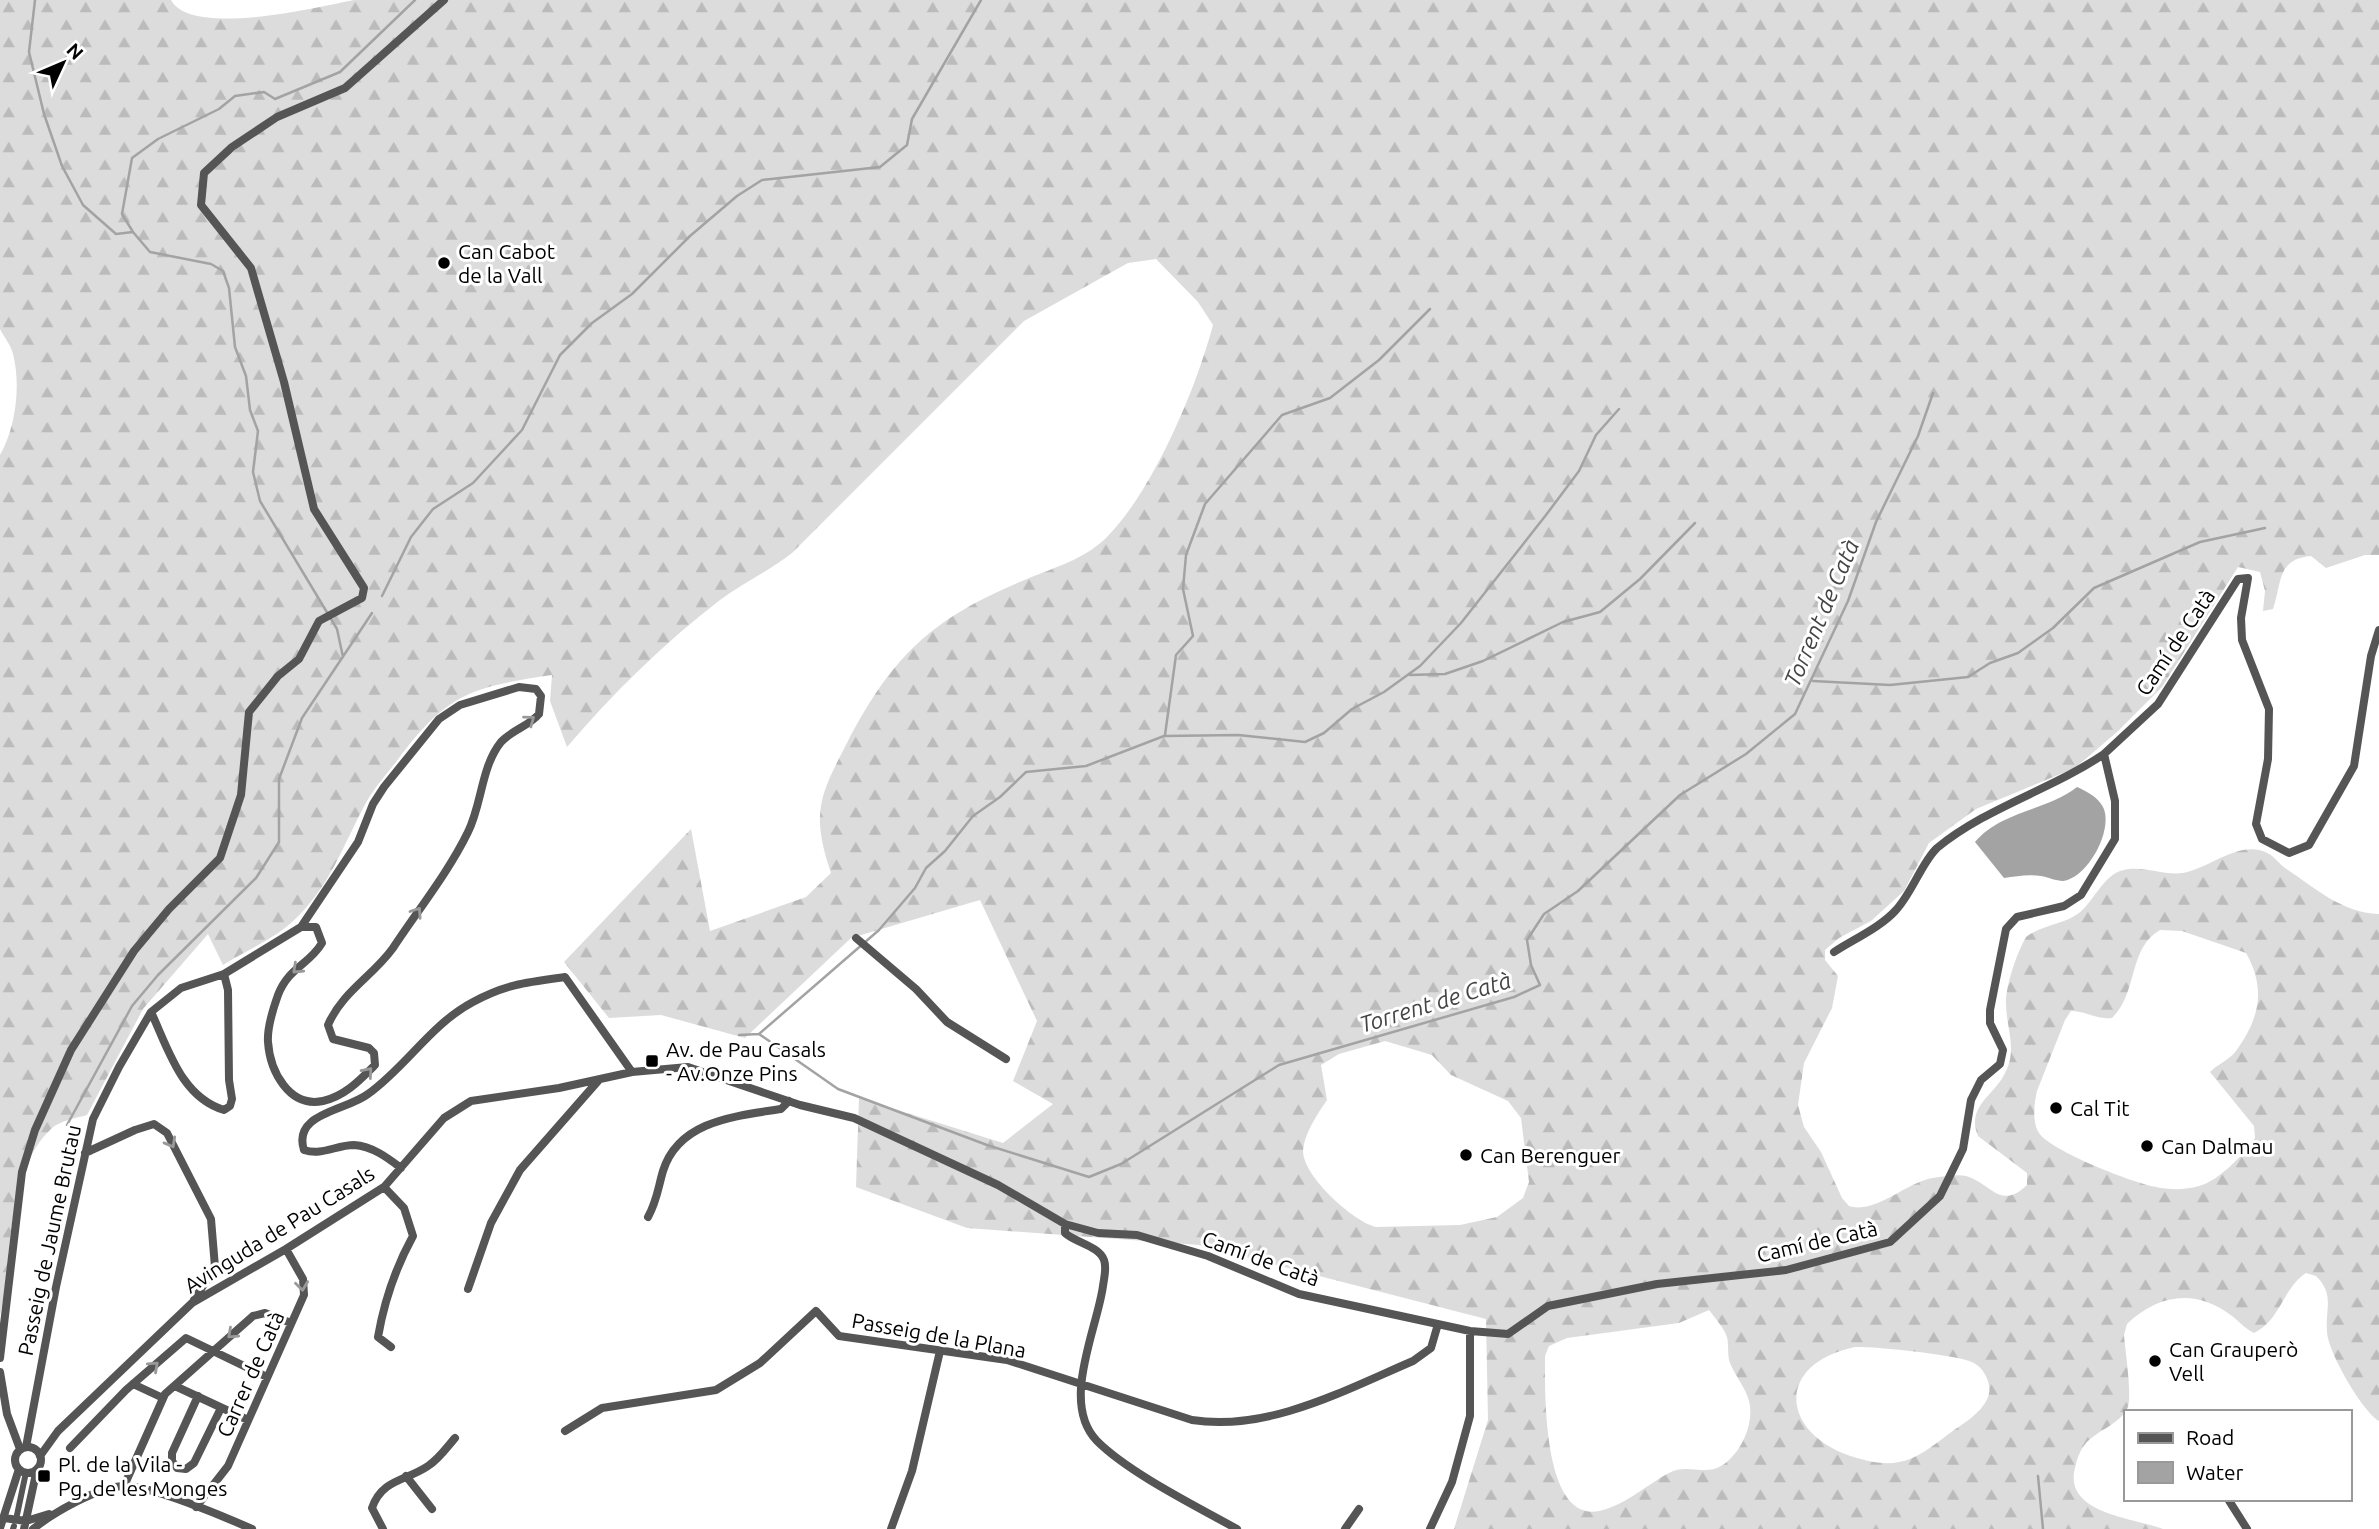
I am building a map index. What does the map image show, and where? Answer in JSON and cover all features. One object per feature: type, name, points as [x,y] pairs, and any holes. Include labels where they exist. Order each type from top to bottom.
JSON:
[{"type":"street","points":[[0,1358],[22,1172],[50,1095],[71,1050],[134,951],[169,909],[220,858],[241,795],[249,712],[278,676],[299,659],[319,621],[362,598],[364,588],[314,509],[284,382],[251,268],[201,205],[204,173],[232,147],[277,117],[345,88],[444,0]]},
{"type":"street","name":"Camí de Catà","points":[[688,1067],[789,1101],[854,1118],[998,1185],[1065,1224],[1098,1233],[1137,1235],[1208,1256],[1298,1294],[1471,1331],[1508,1334],[1548,1306],[1657,1284],[1786,1270],[1890,1242],[1940,1196],[1963,1149],[1971,1100],[1981,1080],[2000,1064],[2004,1050],[1990,1023],[1990,1010],[2006,929],[2017,917],[2064,906],[2081,895],[2115,839],[2115,801],[2104,754],[2158,704],[2238,579],[2248,578],[2241,618],[2242,640],[2269,709],[2269,759],[2256,824],[2262,839],[2289,853],[2308,845],[2354,766],[2371,656],[2379,630]]},
{"type":"street","points":[[224,974],[228,990],[229,1080],[232,1099],[230,1106],[224,1110],[207,1101],[186,1082],[173,1065],[151,1012],[181,988],[224,974],[301,927],[358,842],[373,804],[384,787],[439,719],[460,705],[495,694],[519,687],[536,690],[541,696],[539,714],[502,741],[492,756],[469,830],[444,873],[385,960],[339,1003],[333,1014],[328,1025],[333,1039],[369,1048],[374,1053],[375,1066],[358,1083],[324,1101],[299,1098],[289,1092],[273,1069],[268,1041],[278,996],[285,980],[295,967],[317,951],[321,943],[316,927],[301,927]]},
{"type":"street","points":[[1834,952],[1895,912],[1915,886],[1934,851],[1960,831],[2011,803],[2070,777],[2104,754]]},
{"type":"street","points":[[856,938],[916,989],[947,1022],[1006,1059]]},
{"type":"street","points":[[401,1168],[380,1153],[355,1145],[314,1154],[303,1150],[300,1139],[302,1129],[315,1119],[368,1095],[448,1017],[508,985],[565,977],[632,1072]]},
{"type":"street","name":"Passeig de Jaume Brutau","points":[[23,1448],[93,1119],[151,1012]]},
{"type":"street","name":"Avinguda de Pau Casals","points":[[40,1456],[58,1431],[192,1303],[286,1249],[384,1187],[443,1118],[471,1101],[632,1072],[688,1067]]},
{"type":"street","points":[[468,1289],[491,1223],[520,1170],[598,1079]]},
{"type":"street","points":[[648,1217],[657,1201],[663,1171],[681,1142],[712,1121],[781,1109],[789,1101]]},
{"type":"street","points":[[85,1153],[154,1124],[167,1133],[211,1219],[215,1267],[192,1303]]},
{"type":"street","points":[[384,1187],[410,1218],[413,1236],[389,1291],[379,1326],[378,1337],[391,1347]]},
{"type":"street","points":[[1065,1224],[1065,1233],[1104,1257],[1105,1267],[1101,1300],[1080,1383],[1083,1417],[1096,1440],[1149,1478],[1237,1529]]},
{"type":"street","name":"Carrer de Catà","points":[[196,1507],[228,1466],[304,1295],[303,1279],[286,1249]]},
{"type":"street","name":"Passeig de la Plana","points":[[565,1431],[602,1408],[716,1390],[760,1363],[816,1311],[839,1336],[1007,1360],[1192,1420],[1210,1423],[1269,1417],[1413,1361],[1431,1348],[1438,1324]]},
{"type":"street","points":[[124,1486],[163,1398],[175,1385],[253,1316],[265,1313],[291,1323]]},
{"type":"street","points":[[1430,1529],[1452,1482],[1470,1416],[1471,1331]]},
{"type":"street","points":[[70,1448],[133,1384],[183,1339],[189,1338],[267,1377]]},
{"type":"street","points":[[891,1529],[912,1471],[940,1351]]},
{"type":"street","points":[[0,1373],[7,1414],[23,1448]]},
{"type":"street","points":[[133,1384],[163,1398]]},
{"type":"street","points":[[175,1385],[248,1420]]},
{"type":"street","points":[[198,1396],[172,1453],[172,1461],[177,1468],[186,1469],[194,1463],[221,1408]]},
{"type":"street","points":[[383,1529],[372,1507],[377,1494],[430,1465],[455,1438]]},
{"type":"street","points":[[0,1528],[19,1469],[15,1457],[23,1448],[34,1448],[40,1456],[25,1525]]},
{"type":"street","points":[[19,1469],[28,1472],[37,1469]]},
{"type":"street","points":[[406,1476],[432,1509]]},
{"type":"street","points":[[17,1516],[25,1477]]},
{"type":"street","points":[[4,1518],[25,1525],[124,1486],[196,1507],[239,1527],[252,1529]]},
{"type":"street","points":[[2229,1501],[2247,1529]]},
{"type":"street","points":[[1345,1529],[1359,1509]]},
{"type":"street","points":[[33,1529],[54,1513]]},
{"type":"green space","points":[[0,0],[171,0],[183,11],[203,17],[228,19],[286,13],[354,0],[2379,0],[2379,555],[2365,555],[2326,568],[2311,556],[2300,558],[2286,567],[2282,574],[2273,609],[2263,611],[2265,591],[2260,572],[2238,567],[2162,687],[2117,732],[2075,768],[1976,809],[1929,843],[1904,891],[1871,921],[1839,938],[1825,950],[1825,960],[1838,976],[1832,1008],[1804,1063],[1798,1105],[1804,1127],[1821,1152],[1842,1198],[1849,1206],[1871,1206],[1927,1179],[1952,1175],[1975,1179],[2002,1195],[2010,1196],[2018,1192],[2027,1185],[2027,1173],[1978,1136],[1975,1117],[2008,1065],[2011,1047],[2006,1000],[2013,968],[2026,937],[2079,913],[2103,884],[2120,871],[2136,869],[2183,873],[2237,852],[2258,850],[2269,854],[2285,868],[2340,904],[2379,914],[2379,1421],[2355,1394],[2339,1366],[2327,1332],[2328,1302],[2325,1289],[2316,1276],[2306,1273],[2292,1287],[2270,1320],[2254,1333],[2218,1307],[2191,1298],[2178,1298],[2151,1306],[2127,1324],[2124,1335],[2129,1404],[2123,1415],[2084,1446],[2076,1465],[2074,1483],[2080,1495],[2090,1505],[2104,1512],[2163,1529],[1454,1529],[1488,1420],[1486,1319],[1199,1245],[967,1228],[856,1187],[859,1098],[1003,1143],[1053,1104],[1013,1081],[1037,1021],[980,900],[851,938],[745,1038],[661,1015],[609,1018],[564,962],[691,829],[710,931],[806,897],[831,873],[821,835],[824,792],[864,712],[900,662],[941,624],[994,593],[1088,552],[1106,538],[1123,518],[1140,494],[1171,438],[1196,379],[1213,325],[1198,302],[1156,259],[1128,263],[1024,321],[792,553],[720,600],[659,651],[602,707],[567,747],[550,701],[552,675],[480,690],[462,698],[430,721],[370,796],[335,865],[305,909],[276,934],[223,965],[208,934],[143,1009],[87,1115],[55,1126],[37,1146],[18,1191],[0,1316],[0,455],[10,432],[17,392],[13,354],[0,329]],"holes":[[[2160,930],[2182,931],[2246,953],[2258,991],[2255,1015],[2244,1039],[2233,1054],[2210,1072],[2254,1126],[2255,1138],[2223,1173],[2207,1183],[2189,1188],[2156,1187],[2093,1165],[2047,1140],[2039,1133],[2034,1118],[2037,1091],[2071,1011],[2112,1018],[2126,996],[2143,948]],[[1385,1041],[1432,1055],[1451,1075],[1508,1101],[1521,1118],[1529,1182],[1523,1198],[1497,1217],[1460,1225],[1376,1227],[1355,1217],[1320,1184],[1305,1161],[1303,1150],[1309,1130],[1327,1100],[1321,1065],[1339,1054]],[[1709,1310],[1726,1334],[1730,1363],[1749,1401],[1750,1419],[1740,1447],[1728,1461],[1715,1469],[1675,1470],[1609,1508],[1599,1511],[1580,1509],[1567,1496],[1557,1476],[1551,1451],[1545,1397],[1545,1356],[1549,1346],[1567,1338],[1679,1323]],[[1855,1347],[1915,1352],[1972,1362],[1984,1372],[1988,1382],[1988,1397],[1975,1414],[1918,1455],[1894,1463],[1857,1458],[1831,1448],[1813,1434],[1801,1418],[1796,1401],[1799,1384],[1810,1368],[1828,1356]]]},
{"type":"water","points":[[2077,787],[2098,800],[2105,816],[2102,839],[2090,862],[2072,878],[2063,881],[2032,875],[2004,878],[1975,842],[1998,824],[2065,795]]},
{"type":"waterway","points":[[35,0],[29,52],[44,114],[62,166],[83,205],[116,234],[133,232],[150,252],[211,264],[223,271],[229,288],[235,347],[246,376],[250,410],[258,431],[253,472],[260,501],[337,629],[343,657]]},
{"type":"waterway","points":[[133,232],[122,214],[132,158],[158,139],[219,109],[235,96],[264,92],[275,99],[340,72],[415,0]]},
{"type":"waterway","points":[[382,596],[411,537],[433,509],[473,483],[522,430],[560,355],[592,323],[632,294],[690,236],[737,196],[762,180],[880,167],[907,145],[912,119],[981,0]]},
{"type":"waterway","points":[[1165,735],[1176,655],[1193,636],[1183,589],[1186,555],[1205,504],[1282,415],[1330,398],[1379,360],[1430,309]]},
{"type":"waterway","name":"Torrent de Catà","points":[[739,1035],[759,1034],[838,1089],[987,1145],[1089,1177],[1121,1164],[1279,1065],[1514,997],[1540,985],[1531,965],[1527,940],[1544,914],[1578,891],[1680,795],[1746,754],[1795,714],[1848,601],[1876,522],[1918,436],[1933,393]]},
{"type":"waterway","points":[[759,1034],[879,930],[915,888],[926,868],[945,851],[973,816],[1000,797],[1026,772],[1086,766],[1164,736],[1238,735],[1305,742],[1324,733],[1352,709],[1384,692],[1420,666],[1461,623],[1546,515],[1579,471],[1596,435],[1619,409]]},
{"type":"waterway","points":[[1410,675],[1445,674],[1483,661],[1563,622],[1600,612],[1640,579],[1695,523]]},
{"type":"waterway","points":[[1813,681],[1890,685],[1968,677],[1990,663],[2018,653],[2053,628],[2094,588],[2200,542],[2265,528]]},
{"type":"waterway","points":[[67,1125],[132,1006],[158,975],[256,878],[279,842],[279,779],[302,718],[372,613]]},
{"type":"waterway","points":[[2038,1476],[2043,1529]]},
{"type":"place","name":"Can Cabot de la Vall","points":[[444,263]]},
{"type":"place","name":"Av. de Pau Casals - Av.Onze Pins","points":[[652,1061]]},
{"type":"place","name":"Cal Tit","points":[[2056,1108]]},
{"type":"place","name":"Can Dalmau","points":[[2147,1146]]},
{"type":"place","name":"Can Berenguer","points":[[1466,1155]]},
{"type":"place","name":"Can Grauperò Vell","points":[[2155,1361]]},
{"type":"place","name":"Pl. de la Vila - Pg. de les Monges","points":[[44,1476]]}]
